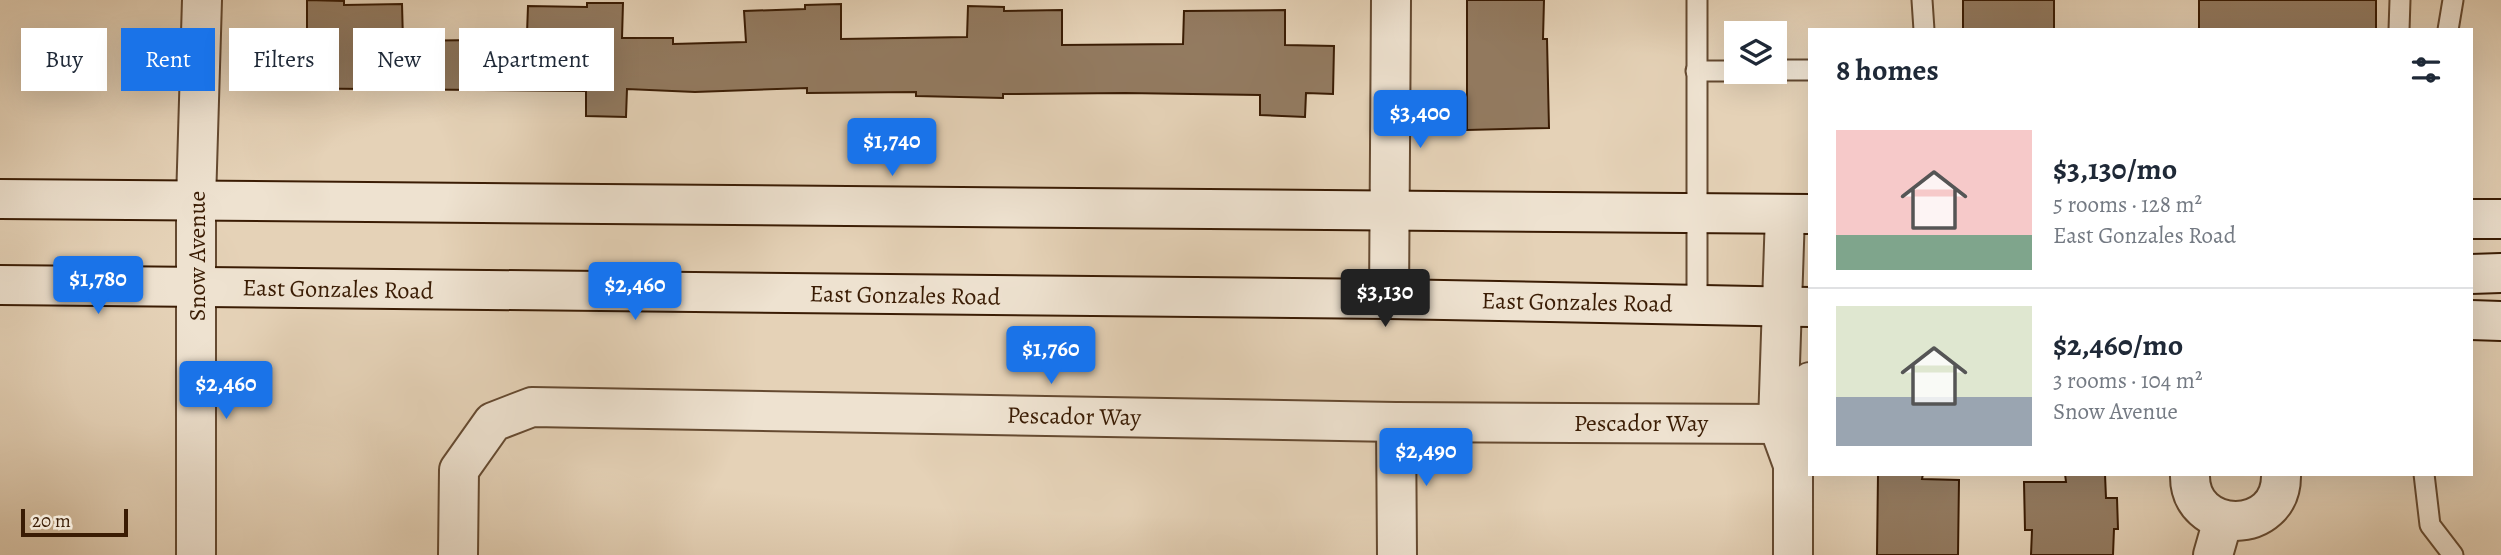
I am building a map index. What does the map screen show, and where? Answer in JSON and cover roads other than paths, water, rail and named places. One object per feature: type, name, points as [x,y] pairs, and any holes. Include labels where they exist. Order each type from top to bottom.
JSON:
[{"type":"main road","name":"Snow Avenue","points":[[196,555],[196,201],[202,0]]},
{"type":"main road","points":[[1389,299],[1391,0]]},
{"type":"main road","points":[[0,199],[1797,214],[1790,424],[1793,555]]},
{"type":"main road","points":[[2473,219],[2501,219]]},
{"type":"main road","points":[[2473,274],[2501,273]]},
{"type":"main road","name":"East Gonzales Road","points":[[0,285],[1389,299],[1795,307]]},
{"type":"main road","points":[[2473,320],[2501,321]]},
{"type":"main road","points":[[1790,424],[1808,386]]},
{"type":"main road","name":"Pescador Way","points":[[458,555],[458,470],[493,422],[533,407],[1396,422],[1790,424]]},
{"type":"main road","points":[[1396,422],[1397,555]]},
{"type":"main road","points":[[2190,476],[2193,492],[2218,538],[2238,522],[2253,519],[2267,510],[2276,498],[2281,476]]},
{"type":"lane","points":[[1697,304],[1698,0]]},
{"type":"lane","points":[[1922,0],[1924,28]]},
{"type":"lane","points":[[2399,28],[2400,0]]},
{"type":"lane","points":[[2448,28],[2453,0]]},
{"type":"lane","points":[[1787,70],[1808,70]]},
{"type":"lane","points":[[1696,71],[1724,71]]},
{"type":"lane","points":[[2424,476],[2430,525],[2453,555]]}]
